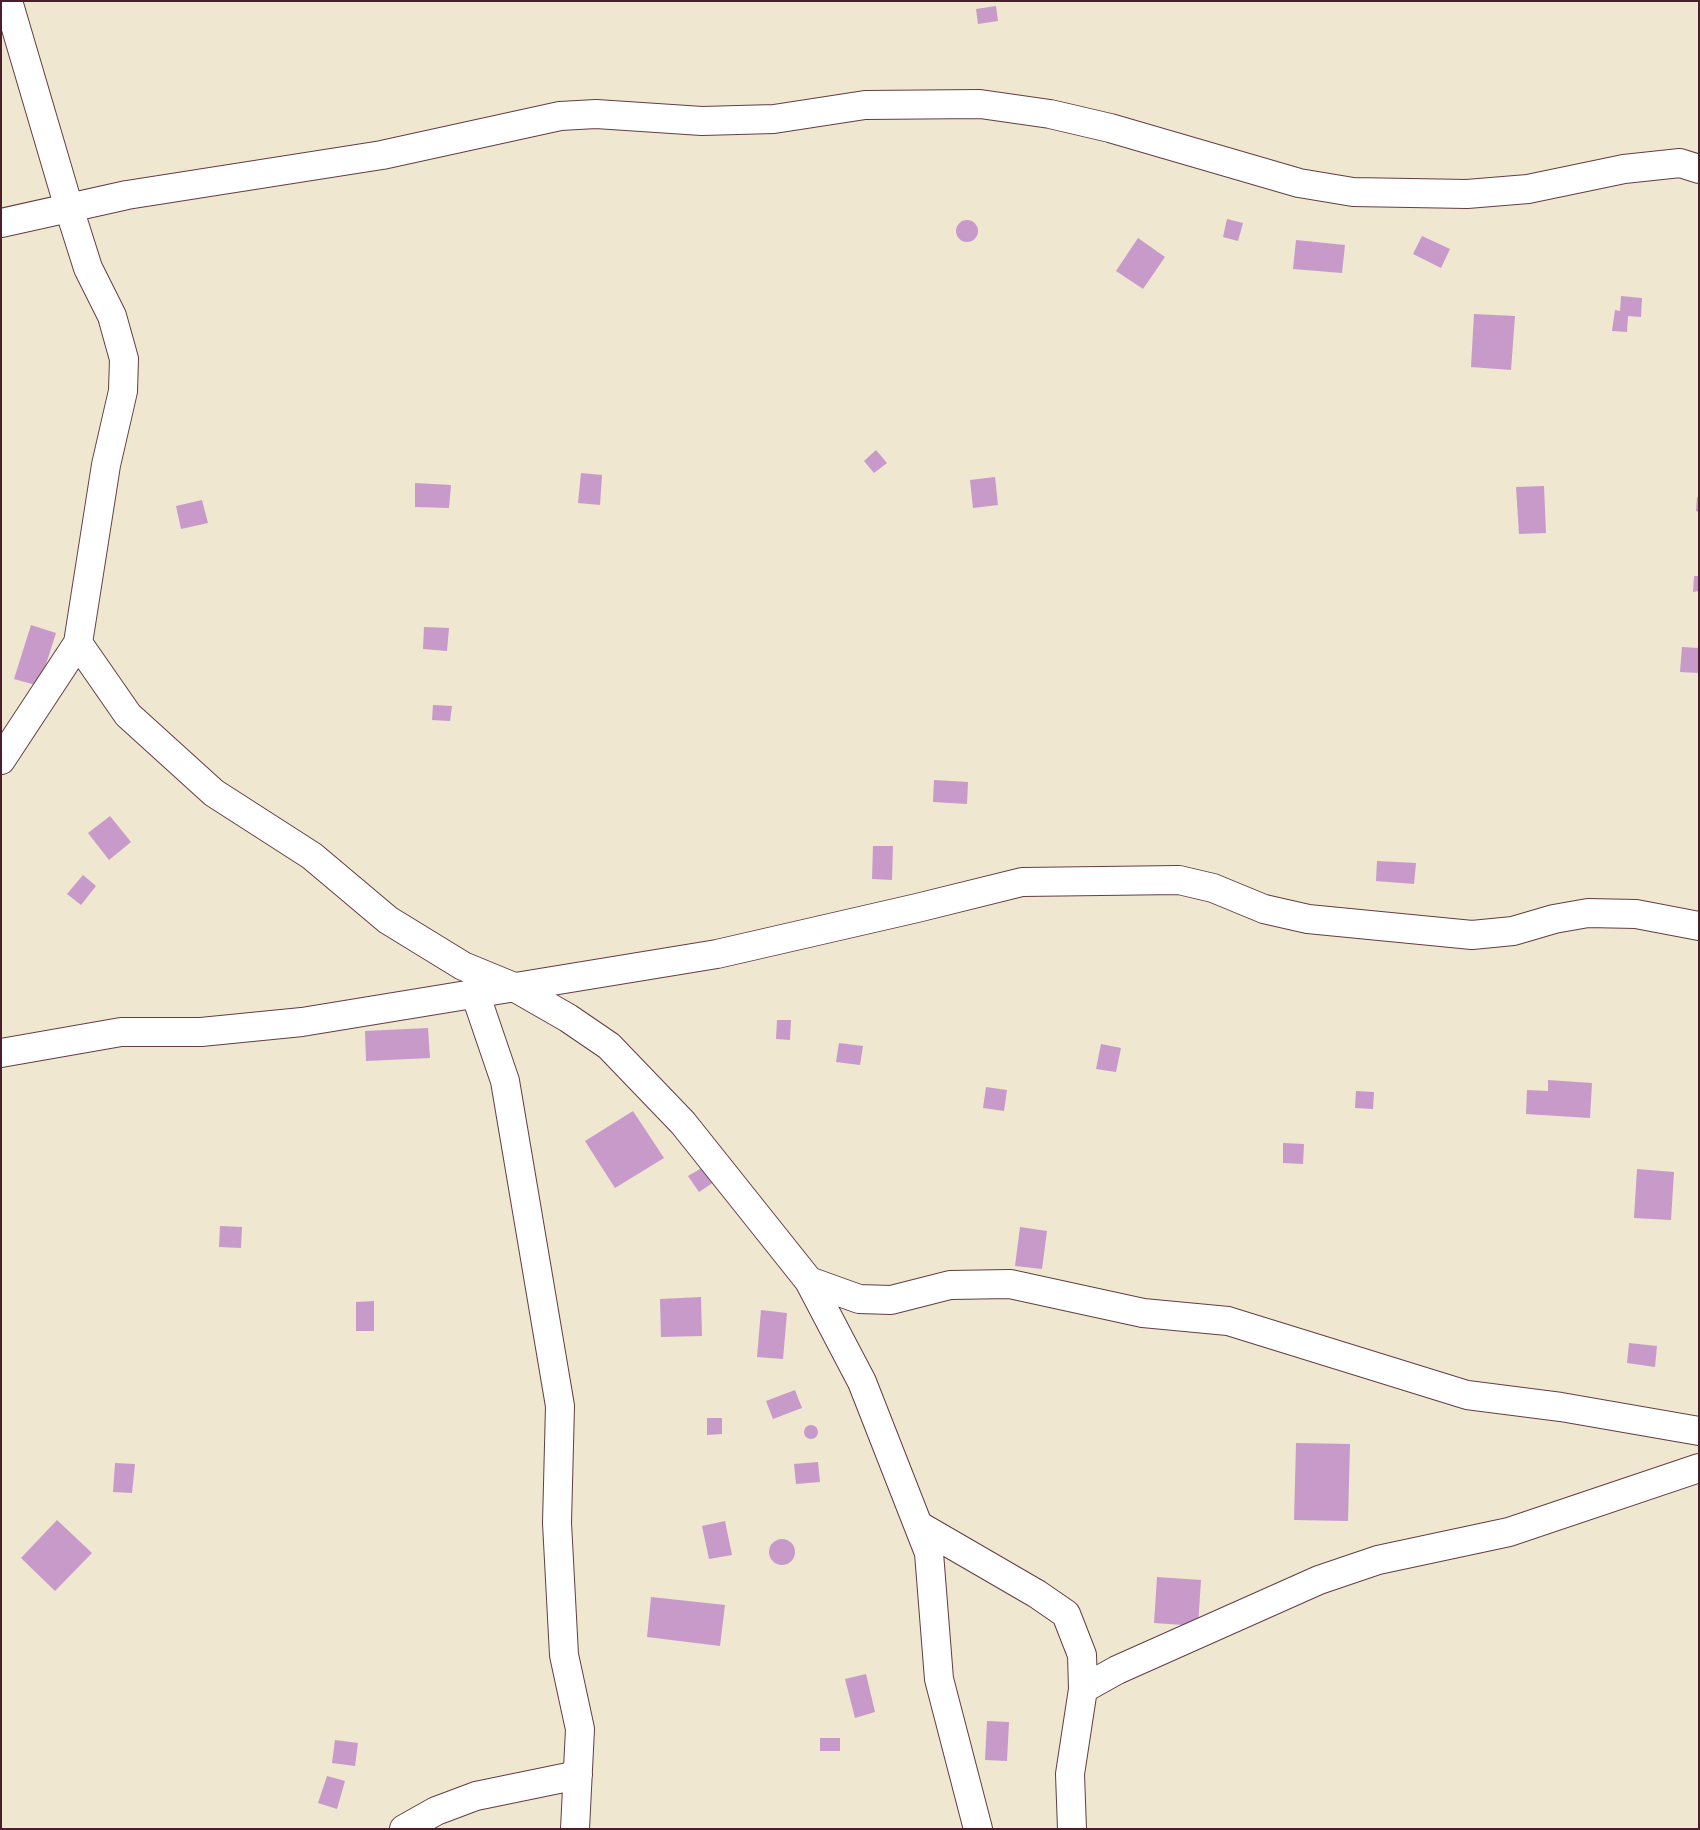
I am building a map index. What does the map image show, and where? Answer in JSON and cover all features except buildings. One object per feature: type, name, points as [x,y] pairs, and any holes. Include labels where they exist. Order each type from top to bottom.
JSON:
[{"type":"street","points":[[1,760],[78,643],[106,465],[123,391],[124,359],[112,316],[88,268],[68,208],[8,1]]},
{"type":"street","points":[[1,223],[127,195],[382,155],[560,116],[596,114],[702,121],[774,119],[865,105],[980,104],[1050,114],[1110,128],[1299,184],[1353,192],[1467,194],[1528,189],[1624,169],[1680,163],[1699,168]]},
{"type":"street","points":[[78,643],[128,715],[214,793],[312,856],[388,920],[463,966],[514,987],[568,1018],[609,1046],[683,1123],[809,1281],[862,1382],[928,1553],[939,1679],[978,1829]]},
{"type":"street","points":[[1,1052],[121,1032],[201,1032],[302,1022],[717,954],[1022,882],[1179,880],[1213,888],[1264,910],[1308,919],[1472,935],[1513,931],[1554,919],[1588,913],[1636,914],[1699,926]]},
{"type":"street","points":[[475,993],[505,1081],[560,1406],[557,1523],[564,1656],[580,1729],[576,1829]]},
{"type":"street","points":[[809,1281],[859,1299],[891,1300],[950,1286],[1010,1284],[1143,1312],[1228,1321],[1316,1346],[1467,1395],[1561,1407],[1699,1431]]},
{"type":"street","points":[[1083,1690],[1117,1670],[1319,1580],[1378,1560],[1509,1532],[1699,1468]]},
{"type":"street","points":[[918,1525],[1037,1594],[1066,1614],[1082,1656],[1083,1690],[1070,1774],[1072,1829]]},
{"type":"street","points":[[404,1829],[436,1811],[476,1796],[578,1776]]}]
